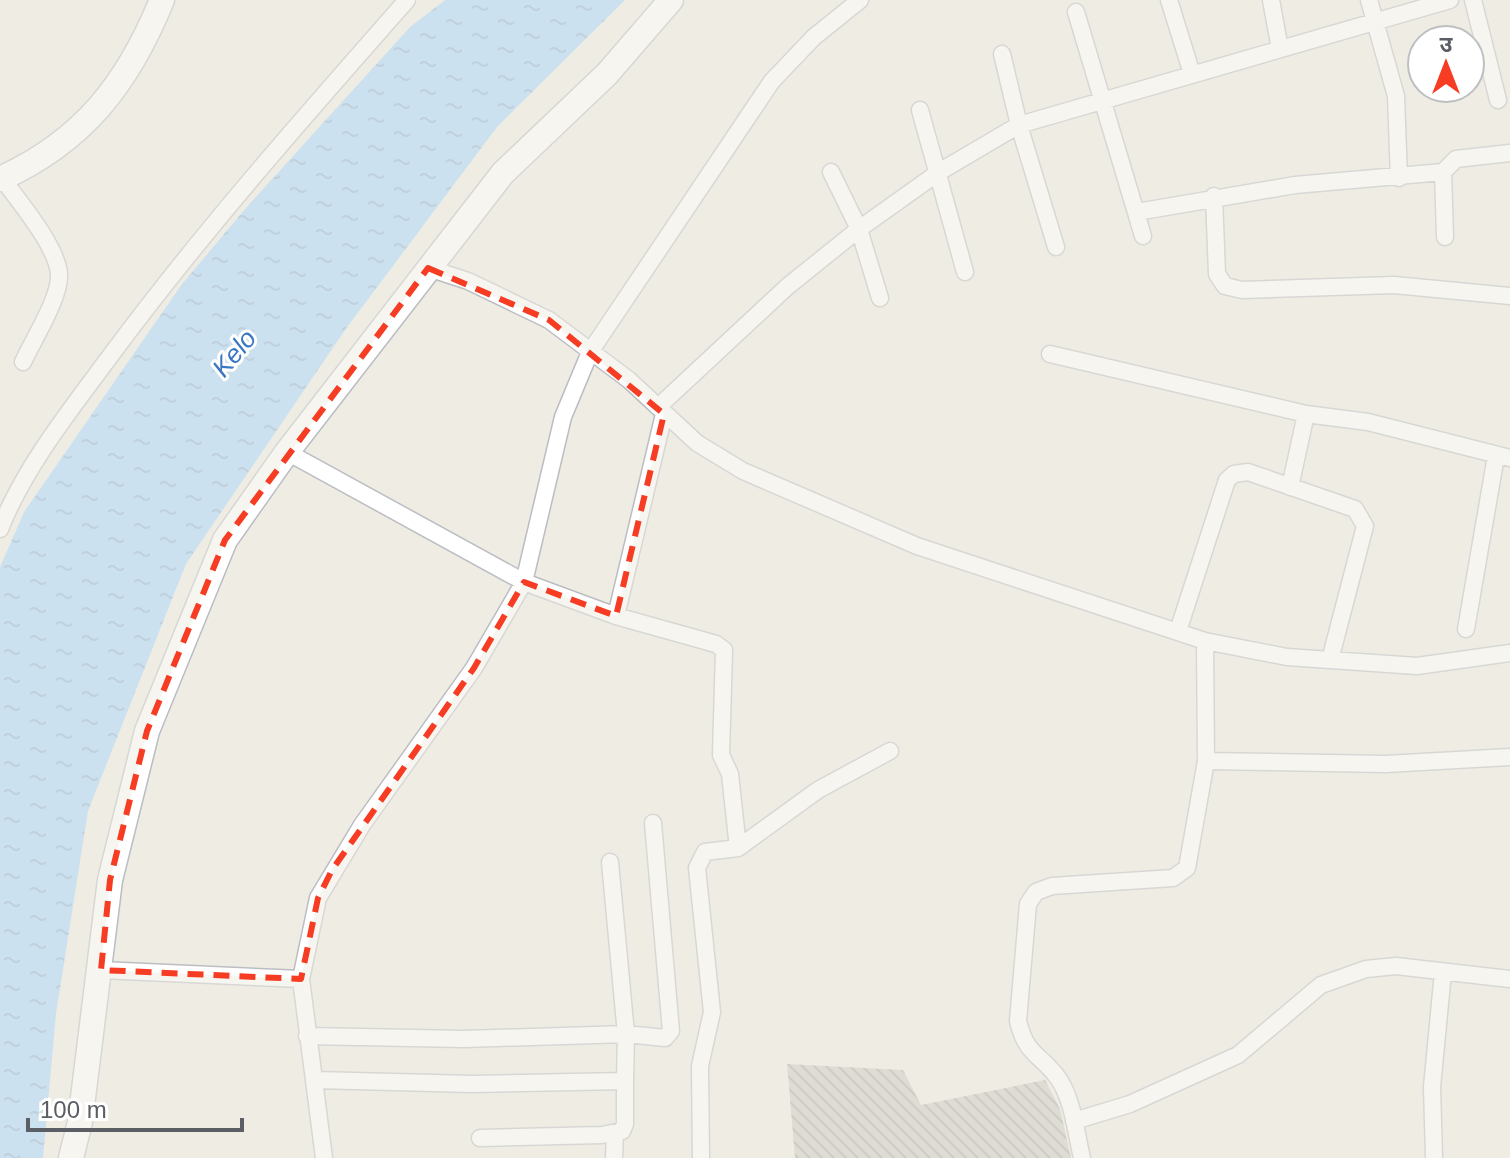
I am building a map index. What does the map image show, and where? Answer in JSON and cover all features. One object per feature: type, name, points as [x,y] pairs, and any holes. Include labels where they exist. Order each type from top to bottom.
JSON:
[{"type":"street","points":[[23,362],[55,293],[59,275],[53,253],[1,178],[62,143],[123,82],[162,0]]},
{"type":"street","points":[[0,529],[24,479],[170,276],[251,177],[407,0]]},
{"type":"street","points":[[71,1158],[80,1122],[110,880],[147,731],[225,540],[287,452],[503,173],[607,74],[671,0]]},
{"type":"street","points":[[324,1158],[301,979],[318,898],[332,870],[474,668],[524,582],[563,417],[590,352],[772,81],[814,37],[860,0]]},
{"type":"street","points":[[1169,0],[1192,74]]},
{"type":"street","points":[[1271,0],[1280,49]]},
{"type":"street","points":[[1369,0],[1396,96],[1399,178]]},
{"type":"street","points":[[616,616],[661,410],[788,286],[859,229],[939,172],[1019,125],[1450,0]]},
{"type":"street","points":[[1473,0],[1498,100]]},
{"type":"street","points":[[1076,12],[1143,236]]},
{"type":"street","points":[[1002,54],[1019,125],[1056,247]]},
{"type":"street","points":[[920,110],[965,272]]},
{"type":"street","points":[[1137,212],[1214,196],[1295,185],[1443,172],[1456,159],[1510,153]]},
{"type":"street","points":[[831,172],[859,229],[880,298]]},
{"type":"street","points":[[1443,172],[1445,237]]},
{"type":"street","points":[[1214,196],[1217,274],[1225,286],[1242,290],[1394,285],[1510,296]]},
{"type":"street","points":[[428,268],[468,281],[549,320],[629,380],[697,443],[743,471],[891,535],[1205,641],[1287,657],[1417,666],[1510,653]]},
{"type":"street","points":[[1050,354],[1306,414],[1368,422],[1503,457],[1466,629]]},
{"type":"street","points":[[1290,487],[1306,414]]},
{"type":"street","points":[[287,452],[524,582],[616,616],[716,644],[724,650],[721,755],[730,774],[738,848]]},
{"type":"street","points":[[1178,631],[1227,480],[1234,474],[1248,472],[1355,509],[1365,526],[1330,660]]},
{"type":"street","points":[[1082,1158],[1074,1121],[1057,1077],[1035,1057],[1023,1039],[1018,1021],[1028,904],[1036,892],[1052,886],[1173,878],[1187,868],[1206,761],[1205,641]]},
{"type":"street","points":[[701,1158],[700,1066],[712,1012],[697,868],[705,852],[738,848],[818,790],[890,751]]},
{"type":"street","points":[[1206,761],[1386,764],[1510,757]]},
{"type":"street","points":[[307,1036],[464,1039],[626,1034],[665,1038],[671,1031],[653,823]]},
{"type":"street","points":[[480,1138],[615,1133],[625,1124],[626,1034],[610,862]]},
{"type":"street","points":[[1074,1121],[1130,1104],[1238,1055],[1321,985],[1366,969],[1396,966],[1510,979]]},
{"type":"street","points":[[101,970],[301,979]]},
{"type":"street","points":[[1434,1158],[1432,1087],[1443,972]]},
{"type":"street","points":[[315,1080],[472,1084],[625,1081]]},
{"type":"street","points":[[614,1158],[615,1133]]},
{"type":"highlighted area","points":[[428,268],[549,320],[664,414],[616,616],[524,582],[474,668],[332,870],[318,898],[301,979],[101,970],[110,880],[147,731],[225,540]]},
{"type":"water","name":"Kelo","points":[[445,0],[625,0],[497,127],[345,330],[186,564],[88,811],[56,1014],[43,1158],[0,1158],[0,567],[24,512],[182,284],[245,209],[410,27]]},
{"type":"building","points":[[787,1064],[903,1070],[921,1105],[1045,1080],[1060,1109],[1071,1158],[795,1158]]}]
